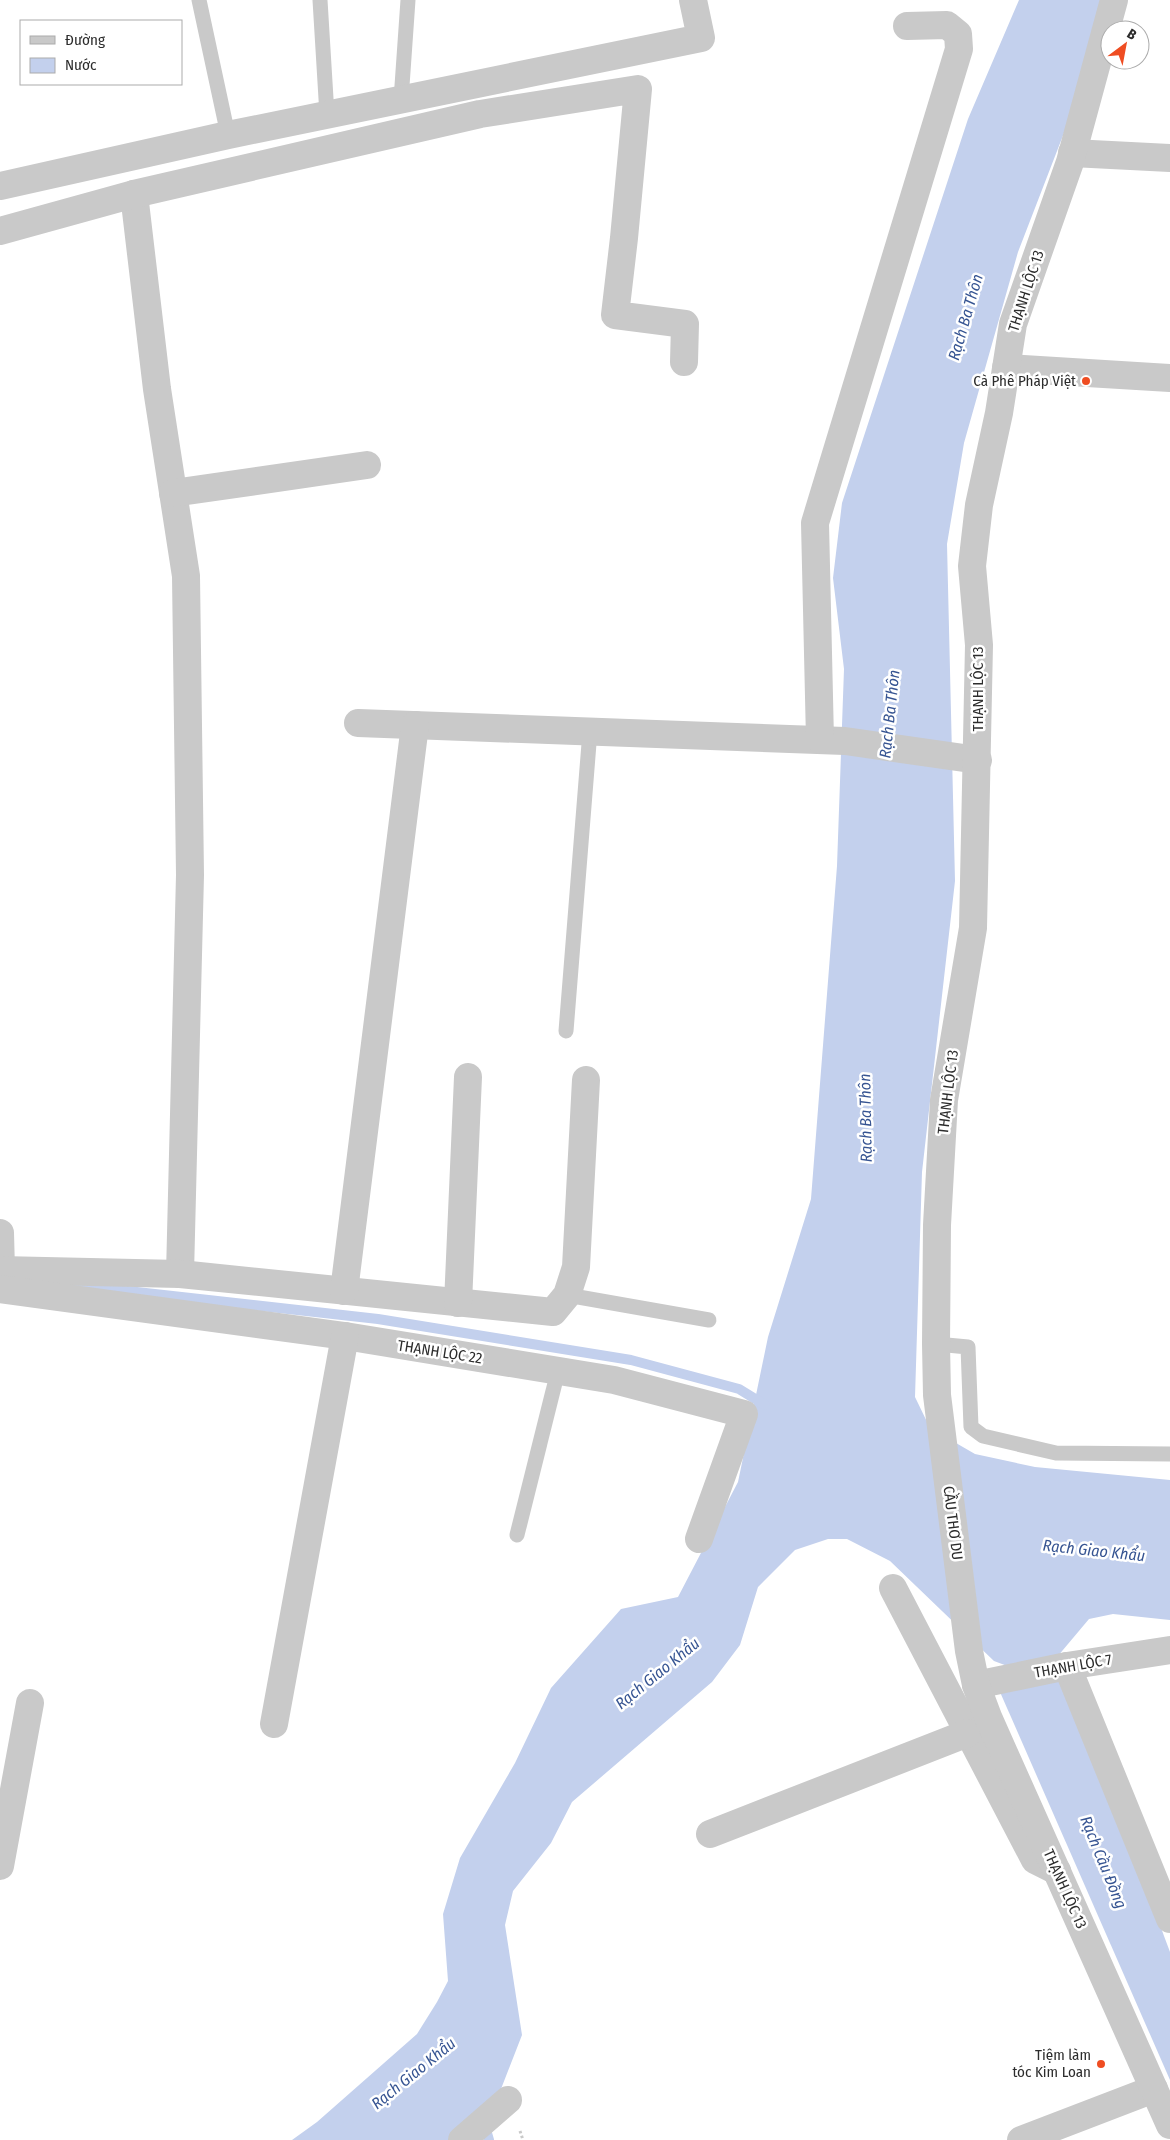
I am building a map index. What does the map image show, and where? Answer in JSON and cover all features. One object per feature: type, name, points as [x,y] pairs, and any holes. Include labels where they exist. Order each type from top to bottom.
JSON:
[{"type":"street","points":[[0,186],[228,135],[701,38],[693,0]]},
{"type":"street","name":"THẠNH LỘC 13","points":[[937,1395],[937,1225],[944,1100],[973,928],[970,758],[979,644],[972,566],[979,505],[999,413],[1013,324],[1072,153],[1114,0]]},
{"type":"street","points":[[832,740],[816,523],[959,49],[958,34],[947,25],[907,26]]},
{"type":"street","points":[[0,231],[134,194],[480,114],[638,88],[624,238],[614,316],[686,324],[684,362]]},
{"type":"street","points":[[1072,153],[1170,158]]},
{"type":"street","points":[[134,194],[157,389],[186,576],[190,875],[180,1274]]},
{"type":"street","points":[[1006,368],[1170,378]]},
{"type":"street","points":[[173,493],[367,465]]},
{"type":"street","points":[[358,722],[832,740],[970,758]]},
{"type":"street","points":[[344,1291],[415,724]]},
{"type":"street","points":[[458,1303],[468,1077]]},
{"type":"street","points":[[0,1233],[0,1277],[180,1274],[553,1312],[567,1295],[576,1267],[586,1080]]},
{"type":"street","name":"THẠNH LỘC 22","points":[[0,1277],[614,1380],[744,1414],[698,1539]]},
{"type":"street","points":[[274,1724],[345,1336]]},
{"type":"street","name":"CẦU THƠ DU","points":[[937,1395],[968,1651]]},
{"type":"street","points":[[893,1588],[1035,1860],[1057,1871]]},
{"type":"street","name":"THẠNH LỘC 7","points":[[976,1685],[1066,1666],[1170,1650]]},
{"type":"street","name":"THẠNH LỘC 13","points":[[968,1651],[976,1685],[988,1717],[1170,2125]]},
{"type":"street","points":[[1066,1666],[1170,1919]]},
{"type":"street","points":[[0,1866],[30,1702]]},
{"type":"street","points":[[710,1834],[968,1732]]},
{"type":"street","points":[[1021,2140],[1154,2089]]},
{"type":"street","points":[[462,2140],[508,2100]]},
{"type":"lane","points":[[199,0],[228,135]]},
{"type":"lane","points":[[320,0],[327,115]]},
{"type":"lane","points":[[401,100],[408,0]]},
{"type":"lane","points":[[566,1031],[590,731]]},
{"type":"lane","points":[[567,1295],[709,1320]]},
{"type":"lane","points":[[936,1344],[968,1347],[972,1427],[983,1436],[1056,1453],[1170,1454]]},
{"type":"lane","points":[[516,1535],[558,1371]]},
{"type":"water","points":[[1019,0],[1112,0],[1106,20],[1100,20],[1100,38],[1096,50],[1018,252],[964,443],[947,544],[955,881],[922,1172],[915,1397],[930,1428],[975,1454],[1035,1467],[1170,1480],[1170,1620],[1113,1614],[1089,1619],[1052,1663],[1010,1667],[994,1661],[890,1561],[847,1539],[828,1539],[795,1550],[758,1587],[740,1645],[712,1682],[572,1802],[551,1843],[513,1891],[505,1925],[522,2035],[501,2089],[450,2140],[292,2140],[317,2122],[417,2034],[448,1981],[443,1914],[460,1858],[515,1763],[551,1688],[621,1609],[678,1597],[738,1482],[768,1337],[811,1199],[837,866],[844,669],[833,578],[842,503],[968,119]]},
{"type":"water","name":"Rạch Cầu Đồng","points":[[1059,1680],[1145,1885],[1170,1952],[1170,2080],[1000,1692]]},
{"type":"waterway","points":[[65,1284],[378,1319],[631,1360],[739,1389],[765,1405]]},
{"type":"waterway","points":[[484,2123],[489,2140]]},
{"type":"place","name":"Cà Phê Pháp Việt","points":[[1086,381]]},
{"type":"place","name":"Tiệm làm tóc Kim Loan","points":[[1101,2064]]},
{"type":"water label","name":"Rạch Ba Thôn","points":[[965,317]]},
{"type":"water label","name":"Rạch Ba Thôn","points":[[889,714]]},
{"type":"water label","name":"Rạch Ba Thôn","points":[[865,1118]]},
{"type":"water label","name":"Rạch Giao Khẩu","points":[[1094,1550]]},
{"type":"water label","name":"Rạch Giao Khẩu","points":[[657,1673]]},
{"type":"water label","name":"Rạch Giao Khẩu","points":[[413,2073]]}]
